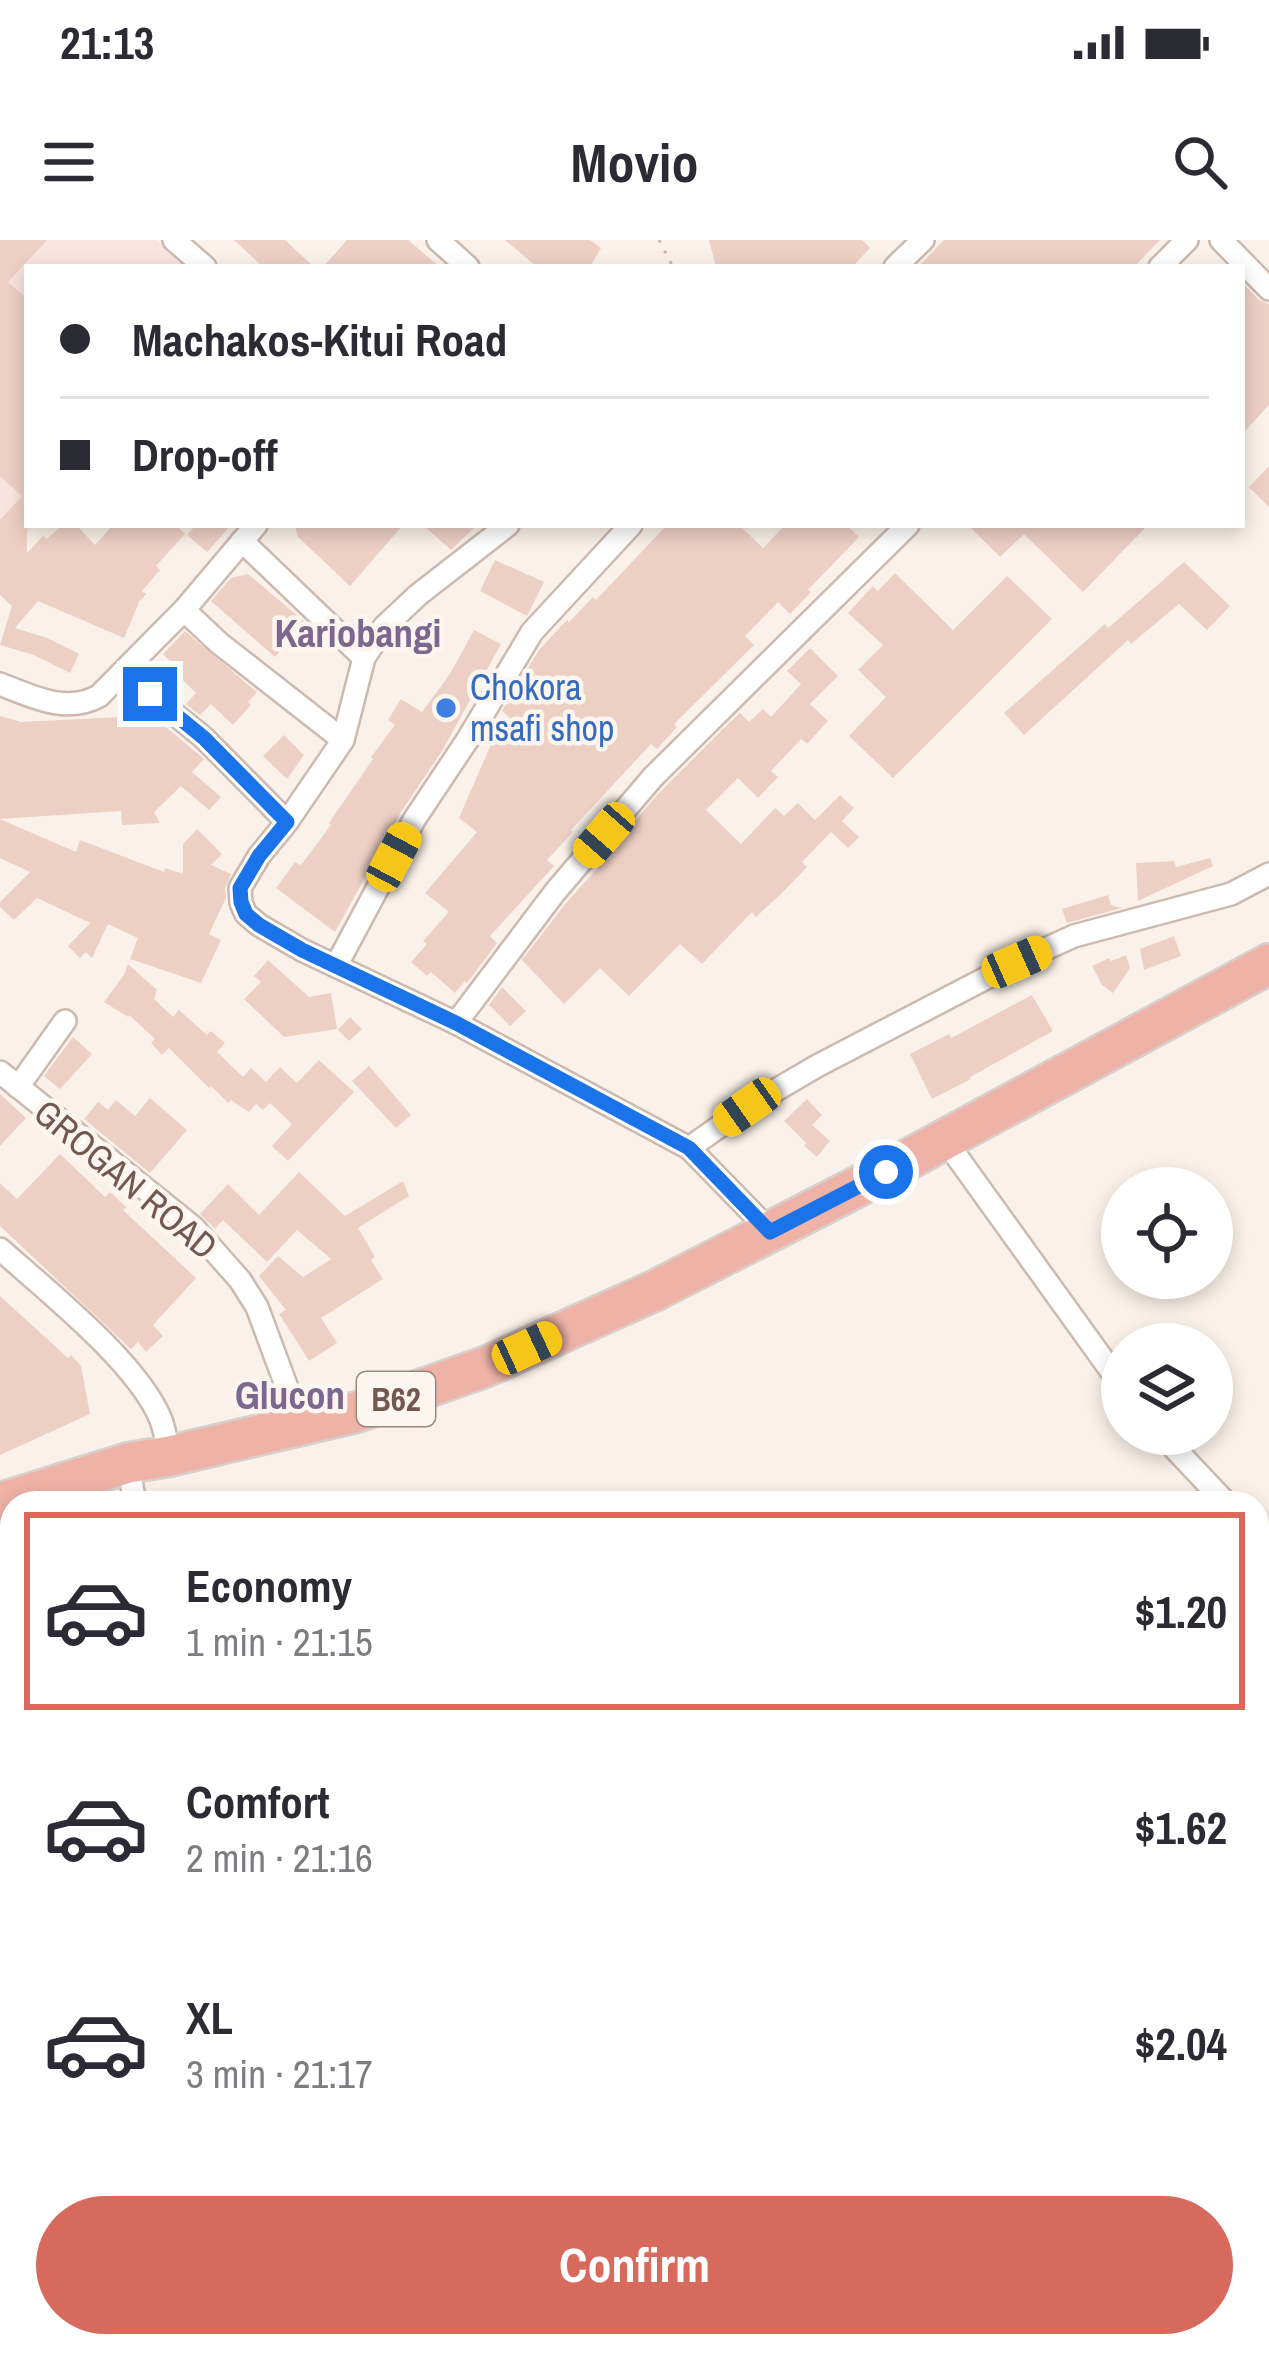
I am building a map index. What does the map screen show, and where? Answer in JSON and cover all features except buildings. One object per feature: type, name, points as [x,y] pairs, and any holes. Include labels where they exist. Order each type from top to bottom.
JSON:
[{"type":"highway","name":"B62","points":[[38,1491],[128,1463],[358,1412],[485,1367],[654,1291],[770,1232],[1269,964]]},
{"type":"street","points":[[174,240],[202,264]]},
{"type":"street","points":[[438,240],[458,263]]},
{"type":"street","points":[[898,264],[923,240]]},
{"type":"street","points":[[1163,264],[1186,240]]},
{"type":"street","points":[[1221,240],[1245,264]]},
{"type":"street","points":[[1245,264],[1269,289]]},
{"type":"street","points":[[504,528],[384,627],[364,658],[343,740],[259,856],[240,888],[241,902],[259,925],[456,1023],[689,1148],[770,1232]]},
{"type":"street","points":[[336,966],[414,820],[532,632],[628,528]]},
{"type":"street","points":[[456,1023],[555,892],[653,777],[905,528]]},
{"type":"street","points":[[0,684],[64,706],[99,696],[184,610],[249,533],[364,658]]},
{"type":"street","points":[[184,610],[343,740]]},
{"type":"street","points":[[123,672],[204,738],[287,822]]},
{"type":"street","points":[[689,1148],[817,1066],[1017,962],[1074,936],[1231,894],[1269,874]]},
{"type":"street","points":[[9,1080],[65,1021]]},
{"type":"street","name":"GROGAN ROAD","points":[[9,1080],[194,1228],[240,1280],[257,1307],[286,1384],[295,1426]]},
{"type":"street","points":[[945,1140],[1101,1357]]},
{"type":"street","points":[[0,1249],[136,1378],[161,1419],[170,1456]]},
{"type":"street","points":[[1181,1455],[1215,1491]]},
{"type":"street","points":[[128,1463],[133,1491]]},
{"type":"shaded area","points":[[0,240],[156,240],[184,264],[24,264],[24,528],[32,528],[0,563]]},
{"type":"place","name":"Chokora msafi shop","points":[[446,708]]},
{"type":"district","name":"Kariobangi","points":[[358,633]]},
{"type":"district","name":"Glucon","points":[[290,1395]]},
{"type":"route","points":[[150,694],[204,738],[287,822],[240,888],[246,914],[259,925],[456,1023],[689,1148],[770,1232],[886,1172]]}]
